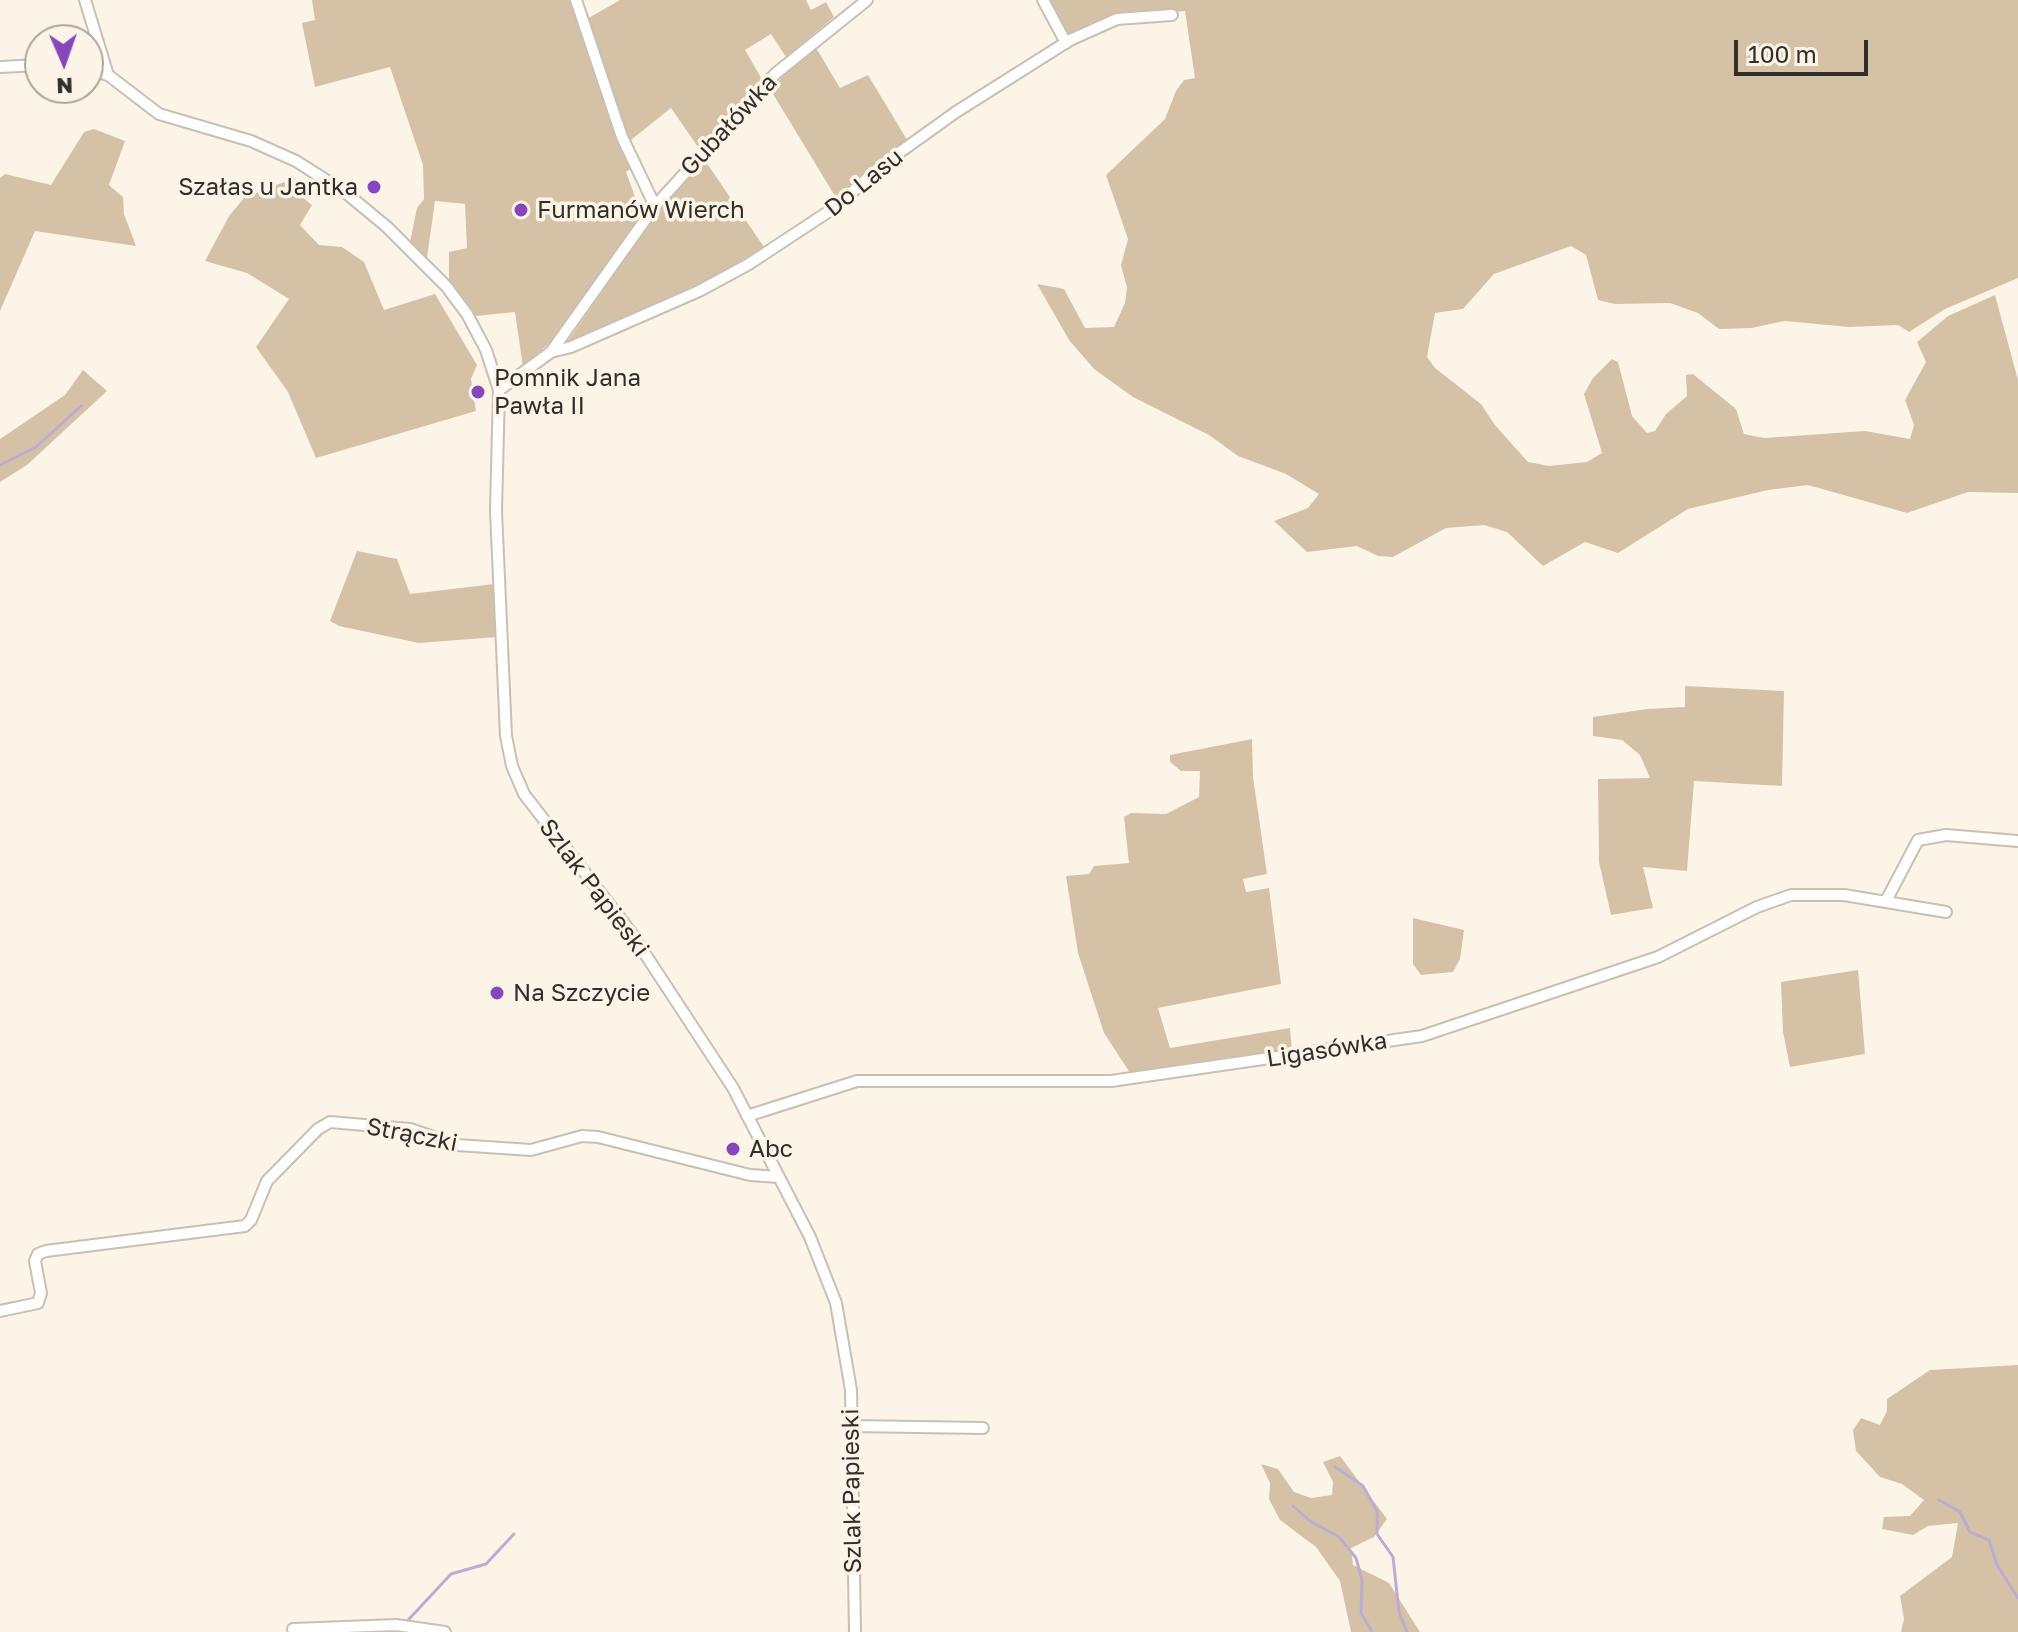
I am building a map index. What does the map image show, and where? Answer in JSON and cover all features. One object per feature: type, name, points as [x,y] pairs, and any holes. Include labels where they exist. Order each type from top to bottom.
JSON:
[{"type":"street","points":[[85,0],[108,75]]},
{"type":"street","points":[[576,0],[622,137],[655,206]]},
{"type":"street","name":"Gubałówka","points":[[499,390],[551,352],[655,206],[775,74],[867,0]]},
{"type":"street","points":[[1043,0],[1066,43]]},
{"type":"street","name":"Do Lasu","points":[[551,352],[571,347],[699,291],[761,257],[837,206],[882,165],[956,112],[1097,25],[1117,19],[1172,15]]},
{"type":"street","points":[[0,67],[24,66]]},
{"type":"street","points":[[104,74],[159,114],[251,141],[296,161],[377,218],[457,299],[486,350],[499,390]]},
{"type":"street","name":"Szlak Papieski","points":[[499,390],[496,511],[506,736],[516,780],[532,806],[630,931],[697,1030],[747,1116],[810,1237],[836,1303],[849,1378],[855,1632]]},
{"type":"street","points":[[1886,901],[1910,850],[1918,840],[1946,835],[2018,841]]},
{"type":"street","name":"Ligasówka","points":[[747,1116],[857,1081],[1111,1081],[1422,1036],[1658,957],[1782,897],[1828,893],[1946,912]]},
{"type":"street","name":"Strączki","points":[[0,1311],[38,1303],[41,1293],[35,1261],[38,1254],[46,1251],[245,1226],[251,1220],[267,1181],[318,1129],[330,1122],[410,1129],[457,1145],[531,1150],[582,1136],[598,1137],[750,1175],[779,1177]]},
{"type":"street","points":[[851,1426],[983,1428]]},
{"type":"street","points":[[293,1629],[396,1625],[445,1632]]},
{"type":"shaded area","points":[[312,0],[571,0],[633,167],[626,172],[642,216],[556,337],[523,367],[515,312],[476,316],[449,282],[449,252],[467,248],[465,204],[435,201],[427,258],[410,242],[417,208],[424,199],[423,165],[390,67],[315,87],[302,23],[315,20]]},
{"type":"shaded area","points":[[620,0],[806,0],[811,10],[826,2],[834,17],[786,57],[771,34],[745,50],[763,81],[700,150],[671,108],[626,144],[585,20]]},
{"type":"shaded area","points":[[1037,0],[2018,0],[2018,278],[1945,309],[1909,332],[1898,325],[1849,327],[1785,321],[1751,328],[1719,329],[1698,313],[1670,303],[1615,304],[1598,300],[1586,255],[1571,246],[1494,274],[1463,309],[1435,313],[1427,357],[1435,368],[1481,404],[1528,462],[1549,466],[1587,462],[1602,453],[1584,394],[1593,378],[1612,359],[1618,362],[1632,416],[1647,433],[1655,431],[1666,414],[1687,396],[1686,375],[1693,374],[1736,409],[1744,434],[1764,438],[1865,431],[1910,439],[1914,425],[1905,400],[1926,362],[1917,342],[1948,316],[1995,295],[2018,380],[2018,493],[1968,492],[1907,513],[1808,485],[1768,490],[1688,509],[1618,553],[1585,542],[1543,566],[1507,532],[1484,525],[1446,528],[1393,557],[1378,556],[1357,546],[1307,552],[1274,521],[1308,508],[1319,494],[1286,474],[1238,456],[1209,435],[1133,397],[1094,369],[1069,340],[1037,284],[1064,289],[1085,328],[1114,327],[1125,303],[1127,288],[1121,265],[1128,239],[1106,175],[1165,119],[1184,80],[1195,78],[1185,11],[1117,17],[1060,43]]},
{"type":"shaded area","points":[[815,46],[840,88],[868,75],[909,143],[838,201],[770,89]]},
{"type":"shaded area","points":[[94,129],[125,141],[109,185],[123,197],[124,214],[136,246],[35,231],[0,311],[0,178],[5,174],[51,185],[84,132]]},
{"type":"shaded area","points":[[704,159],[766,250],[724,276],[565,345],[657,213]]},
{"type":"shaded area","points":[[284,182],[312,205],[300,225],[319,245],[342,247],[364,262],[384,310],[435,294],[477,365],[471,379],[476,411],[316,458],[288,392],[256,347],[289,299],[247,273],[205,261],[229,216],[244,198]]},
{"type":"shaded area","points":[[83,370],[107,391],[27,465],[0,482],[0,439],[65,395]]},
{"type":"shaded area","points":[[357,551],[397,559],[410,594],[494,584],[497,637],[419,643],[339,626],[330,621]]},
{"type":"shaded area","points":[[1685,686],[1784,691],[1782,786],[1694,781],[1687,871],[1643,867],[1653,908],[1611,915],[1599,862],[1598,779],[1650,778],[1640,755],[1622,740],[1593,736],[1593,717],[1685,707]]},
{"type":"shaded area","points":[[1252,739],[1253,777],[1267,874],[1243,879],[1246,892],[1269,888],[1281,984],[1158,1008],[1170,1048],[1290,1028],[1292,1051],[1132,1076],[1104,1033],[1078,953],[1066,876],[1089,874],[1094,866],[1129,863],[1124,817],[1131,813],[1166,814],[1199,797],[1200,771],[1181,771],[1170,762],[1170,755]]},
{"type":"shaded area","points":[[1413,918],[1464,930],[1460,959],[1453,972],[1421,975],[1413,964]]},
{"type":"shaded area","points":[[1858,970],[1865,1054],[1790,1067],[1783,1032],[1781,982]]},
{"type":"shaded area","points":[[2018,1365],[2018,1632],[1901,1632],[1904,1619],[1900,1596],[1952,1557],[1958,1523],[1928,1526],[1913,1535],[1882,1529],[1884,1517],[1910,1516],[1924,1500],[1902,1484],[1880,1477],[1856,1451],[1853,1430],[1861,1418],[1880,1425],[1887,1411],[1887,1399],[1930,1370]]},
{"type":"shaded area","points":[[1340,1456],[1387,1519],[1374,1537],[1351,1548],[1353,1565],[1389,1583],[1420,1632],[1351,1632],[1340,1581],[1316,1547],[1280,1520],[1269,1499],[1270,1483],[1261,1464],[1278,1469],[1294,1492],[1311,1498],[1332,1495],[1333,1482],[1323,1462]]},
{"type":"waterway","points":[[0,465],[36,447],[81,406]]},
{"type":"waterway","points":[[1335,1467],[1363,1486],[1377,1511],[1377,1534],[1393,1557],[1399,1612],[1407,1632]]},
{"type":"waterway","points":[[1939,1500],[1960,1512],[1970,1532],[1989,1540],[1997,1565],[2018,1598]]},
{"type":"waterway","points":[[1293,1506],[1310,1521],[1339,1537],[1356,1558],[1362,1580],[1361,1613],[1372,1632]]},
{"type":"waterway","points":[[397,1632],[451,1574],[486,1564],[514,1534]]},
{"type":"place","name":"Szałas u Jantka","points":[[374,187]]},
{"type":"place","name":"Furmanów Wierch","points":[[521,210]]},
{"type":"place","name":"Pomnik Jana Pawła II","points":[[478,392]]},
{"type":"place","name":"Na Szczycie","points":[[497,993]]},
{"type":"place","name":"Abc","points":[[733,1149]]}]
